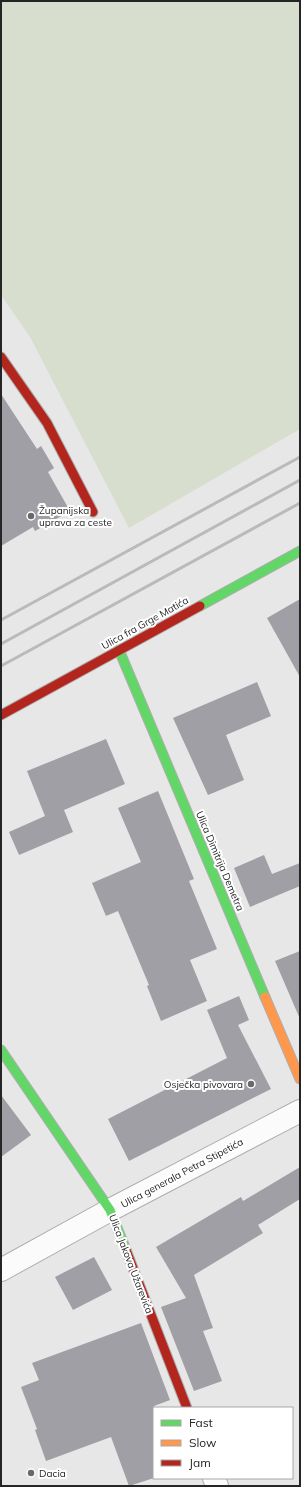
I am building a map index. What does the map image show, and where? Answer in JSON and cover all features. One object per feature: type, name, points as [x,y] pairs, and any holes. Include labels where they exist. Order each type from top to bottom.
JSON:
[{"type":"street","points":[[1,357],[47,423],[94,512]]},
{"type":"street","name":"Ulica fra Grge Matića","points":[[1,715],[300,551]]},
{"type":"street","name":"Ulica Dimitrija Demetra","points":[[119,650],[300,1079]]},
{"type":"street","name":"Ulica Jakova Užarevića","points":[[1,1050],[110,1210],[187,1407]]},
{"type":"street","name":"Ulica generala Petra Stipetića","points":[[1,1270],[110,1210],[300,1111]]},
{"type":"green space","points":[[1,1],[300,1],[300,429],[129,528],[30,337],[1,295]]},
{"type":"building","points":[[1,394],[37,449],[41,446],[54,468],[48,472],[70,511],[35,531],[33,527],[1,546]]},
{"type":"building","points":[[300,599],[300,677],[267,618]]},
{"type":"building","points":[[257,682],[271,716],[226,735],[244,780],[208,795],[173,718]]},
{"type":"building","points":[[106,739],[125,784],[64,810],[73,832],[19,855],[9,832],[45,816],[27,771]]},
{"type":"building","points":[[158,791],[194,879],[189,881],[217,949],[190,960],[207,1001],[161,1021],[147,986],[149,985],[118,911],[106,916],[92,883],[141,862],[118,808]]},
{"type":"building","points":[[264,855],[272,874],[300,863],[300,886],[250,907],[234,868]]},
{"type":"building","points":[[300,951],[300,1019],[275,961]]},
{"type":"building","points":[[239,996],[249,1020],[238,1025],[271,1089],[129,1161],[108,1119],[227,1058],[207,1010]]},
{"type":"building","points":[[1,1095],[31,1135],[1,1157]]},
{"type":"building","points":[[300,1167],[300,1199],[258,1225],[263,1233],[194,1275],[213,1328],[203,1331],[222,1381],[194,1391],[161,1307],[186,1298],[156,1247],[241,1197],[243,1201]]},
{"type":"building","points":[[94,1257],[112,1290],[73,1310],[55,1277]]},
{"type":"building","points":[[141,1323],[170,1400],[153,1407],[153,1478],[129,1486],[111,1437],[46,1461],[35,1430],[37,1429],[21,1387],[39,1380],[32,1363]]},
{"type":"railway","points":[[1,620],[300,457]]},
{"type":"railway","points":[[1,644],[300,480]]},
{"type":"railway","points":[[1,666],[300,503]]},
{"type":"traffic: fast","points":[[200,606],[300,551]]},
{"type":"traffic: fast","points":[[119,650],[265,997]]},
{"type":"traffic: fast","points":[[1,1050],[110,1210],[126,1250]]},
{"type":"traffic: slow","points":[[265,997],[300,1079]]},
{"type":"traffic: jam","points":[[1,357],[47,423],[93,512]]},
{"type":"traffic: jam","points":[[1,715],[200,606]]},
{"type":"traffic: jam","points":[[126,1250],[187,1407]]},
{"type":"place","name":"Županijska uprava za ceste","points":[[31,516]]},
{"type":"place","name":"Osječka pivovara","points":[[251,1084]]},
{"type":"place","name":"Dacia","points":[[31,1473]]}]
